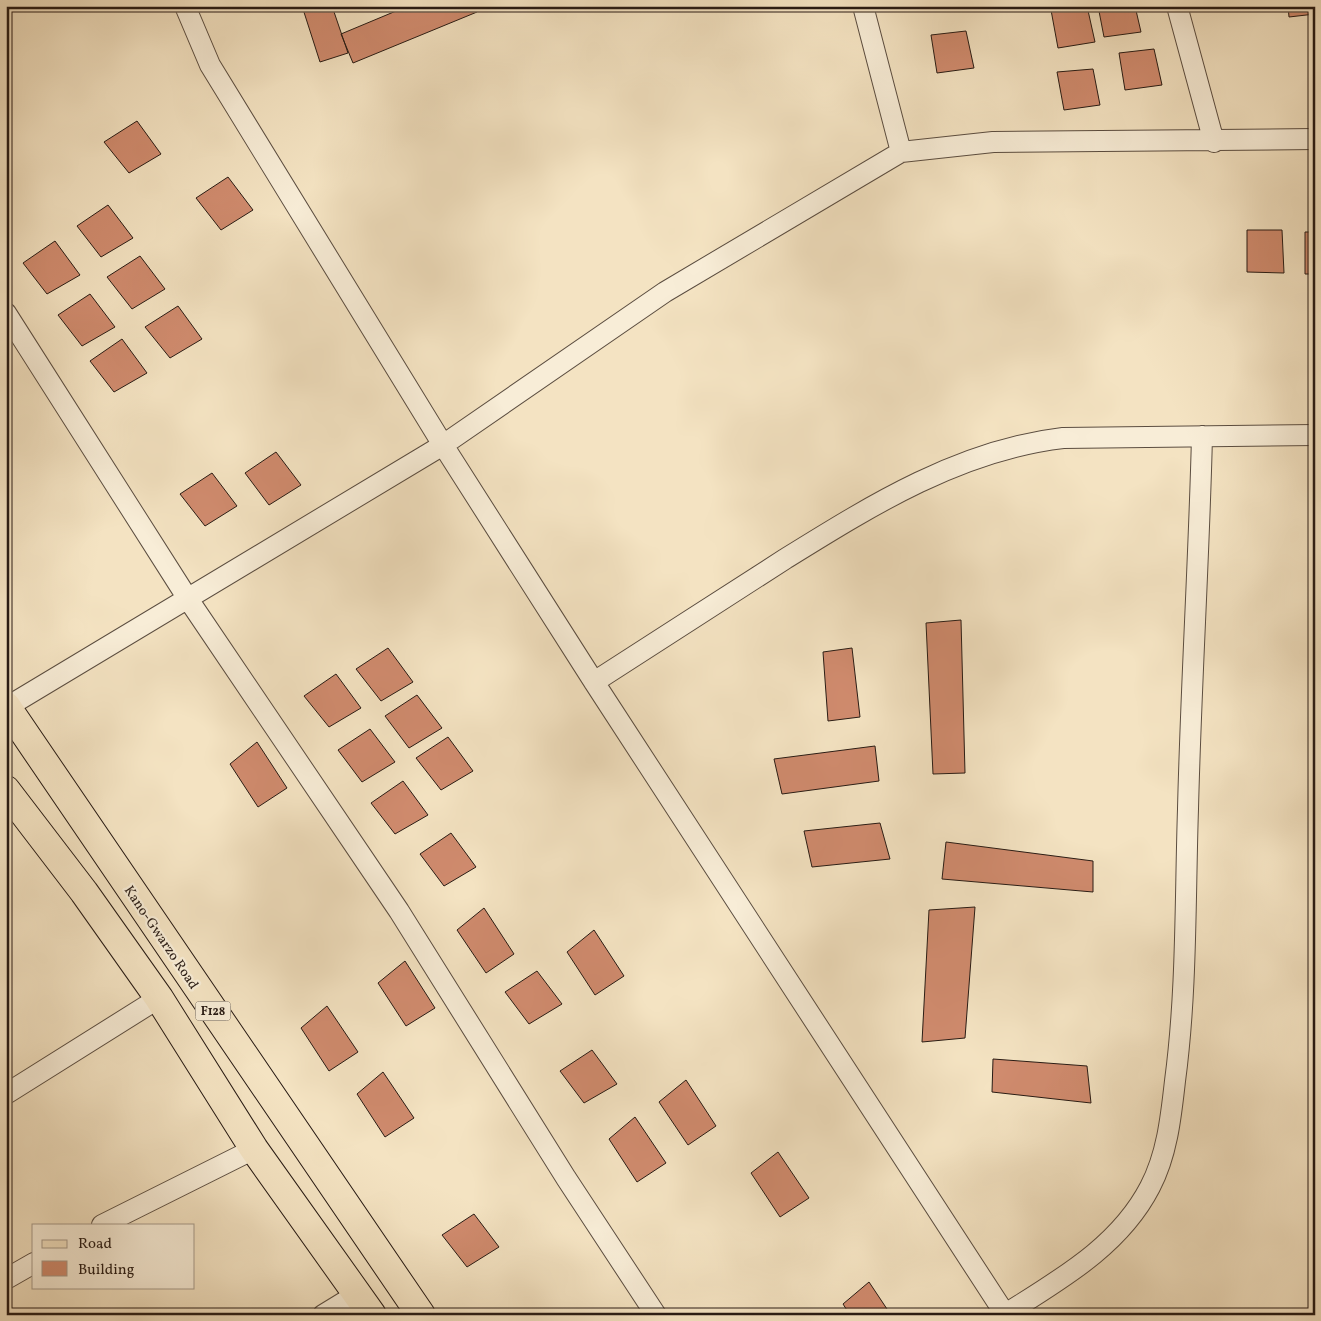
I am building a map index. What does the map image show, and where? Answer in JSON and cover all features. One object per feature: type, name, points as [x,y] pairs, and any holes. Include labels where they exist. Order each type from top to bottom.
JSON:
[{"type":"main road","name":"Kano-Gwarzo Road","points":[[7,706],[421,1315]]},
{"type":"main road","name":"F128","points":[[6,790],[84,892],[159,998],[254,1149],[366,1304]]},
{"type":"street","points":[[185,6],[210,65],[444,445],[594,682],[1005,1314],[1075,1269],[1109,1242],[1132,1216],[1150,1187],[1162,1159],[1172,1108],[1182,1026],[1202,436]]},
{"type":"street","points":[[863,6],[901,152]]},
{"type":"street","points":[[1177,6],[1214,142]]},
{"type":"street","points":[[7,706],[444,445],[665,292],[901,152],[993,142],[1214,142],[1315,139]]},
{"type":"street","points":[[6,313],[188,599],[399,911],[566,1178],[656,1315]]},
{"type":"street","points":[[594,682],[853,517],[951,467],[1028,442],[1063,438],[1315,435]]},
{"type":"street","points":[[6,1094],[159,998]]},
{"type":"street","points":[[104,1224],[254,1149]]},
{"type":"street","points":[[6,1279],[32,1264]]},
{"type":"street","points":[[322,1315],[366,1304]]},
{"type":"building","points":[[302,6],[332,6],[348,53],[320,62]]},
{"type":"building","points":[[408,6],[475,6],[477,12],[353,63],[341,34]]},
{"type":"building","points":[[1087,6],[1095,42],[1058,48],[1051,10]]},
{"type":"building","points":[[1098,6],[1135,6],[1141,32],[1104,37]]},
{"type":"building","points":[[1288,6],[1315,6],[1315,14],[1289,17]]},
{"type":"building","points":[[966,31],[974,68],[937,73],[931,35]]},
{"type":"building","points":[[1154,49],[1162,85],[1125,90],[1119,53]]},
{"type":"building","points":[[1093,69],[1100,105],[1064,110],[1057,72]]},
{"type":"building","points":[[137,121],[161,154],[129,173],[104,142]]},
{"type":"building","points":[[228,177],[253,210],[221,230],[196,198]]},
{"type":"building","points":[[108,205],[133,238],[101,257],[77,226]]},
{"type":"building","points":[[1247,230],[1282,230],[1284,273],[1247,272]]},
{"type":"building","points":[[1305,232],[1315,232],[1315,274],[1305,274]]},
{"type":"building","points":[[55,241],[80,275],[47,294],[23,263]]},
{"type":"building","points":[[140,256],[165,289],[132,309],[107,277]]},
{"type":"building","points":[[90,294],[115,327],[82,346],[58,315]]},
{"type":"building","points":[[178,306],[202,339],[170,358],[145,327]]},
{"type":"building","points":[[122,339],[147,373],[114,392],[90,361]]},
{"type":"building","points":[[276,452],[301,485],[269,505],[245,473]]},
{"type":"building","points":[[212,473],[237,506],[205,526],[180,494]]},
{"type":"building","points":[[961,620],[965,773],[933,774],[926,623]]},
{"type":"building","points":[[388,648],[413,682],[381,701],[356,669]]},
{"type":"building","points":[[852,648],[860,717],[828,721],[823,652]]},
{"type":"building","points":[[336,674],[361,708],[329,727],[304,696]]},
{"type":"building","points":[[417,695],[442,728],[409,748],[385,716]]},
{"type":"building","points":[[370,729],[395,762],[362,782],[338,750]]},
{"type":"building","points":[[448,737],[473,771],[441,790],[416,758]]},
{"type":"building","points":[[257,742],[287,788],[258,807],[230,764]]},
{"type":"building","points":[[875,746],[879,781],[782,794],[774,759]]},
{"type":"building","points":[[403,781],[428,815],[395,834],[371,803]]},
{"type":"building","points":[[880,823],[890,859],[812,867],[804,831]]},
{"type":"building","points":[[451,833],[476,867],[444,886],[420,854]]},
{"type":"building","points":[[946,842],[1093,861],[1093,892],[942,879]]},
{"type":"building","points":[[975,907],[965,1038],[922,1042],[929,910]]},
{"type":"building","points":[[484,908],[514,954],[486,973],[457,930]]},
{"type":"building","points":[[594,930],[624,976],[595,995],[567,952]]},
{"type":"building","points":[[405,961],[435,1008],[406,1026],[378,983]]},
{"type":"building","points":[[537,971],[562,1004],[529,1024],[505,992]]},
{"type":"building","points":[[327,1006],[358,1052],[329,1071],[301,1028]]},
{"type":"building","points":[[592,1050],[617,1084],[584,1103],[560,1071]]},
{"type":"building","points":[[993,1059],[1087,1066],[1091,1103],[992,1092]]},
{"type":"building","points":[[383,1072],[414,1118],[385,1137],[357,1094]]},
{"type":"building","points":[[686,1080],[716,1126],[688,1145],[659,1102]]},
{"type":"building","points":[[635,1117],[666,1163],[637,1182],[609,1139]]},
{"type":"building","points":[[778,1152],[809,1198],[780,1217],[751,1173]]},
{"type":"building","points":[[474,1214],[499,1247],[467,1267],[442,1235]]},
{"type":"building","points":[[869,1282],[891,1315],[850,1315],[843,1304]]}]
